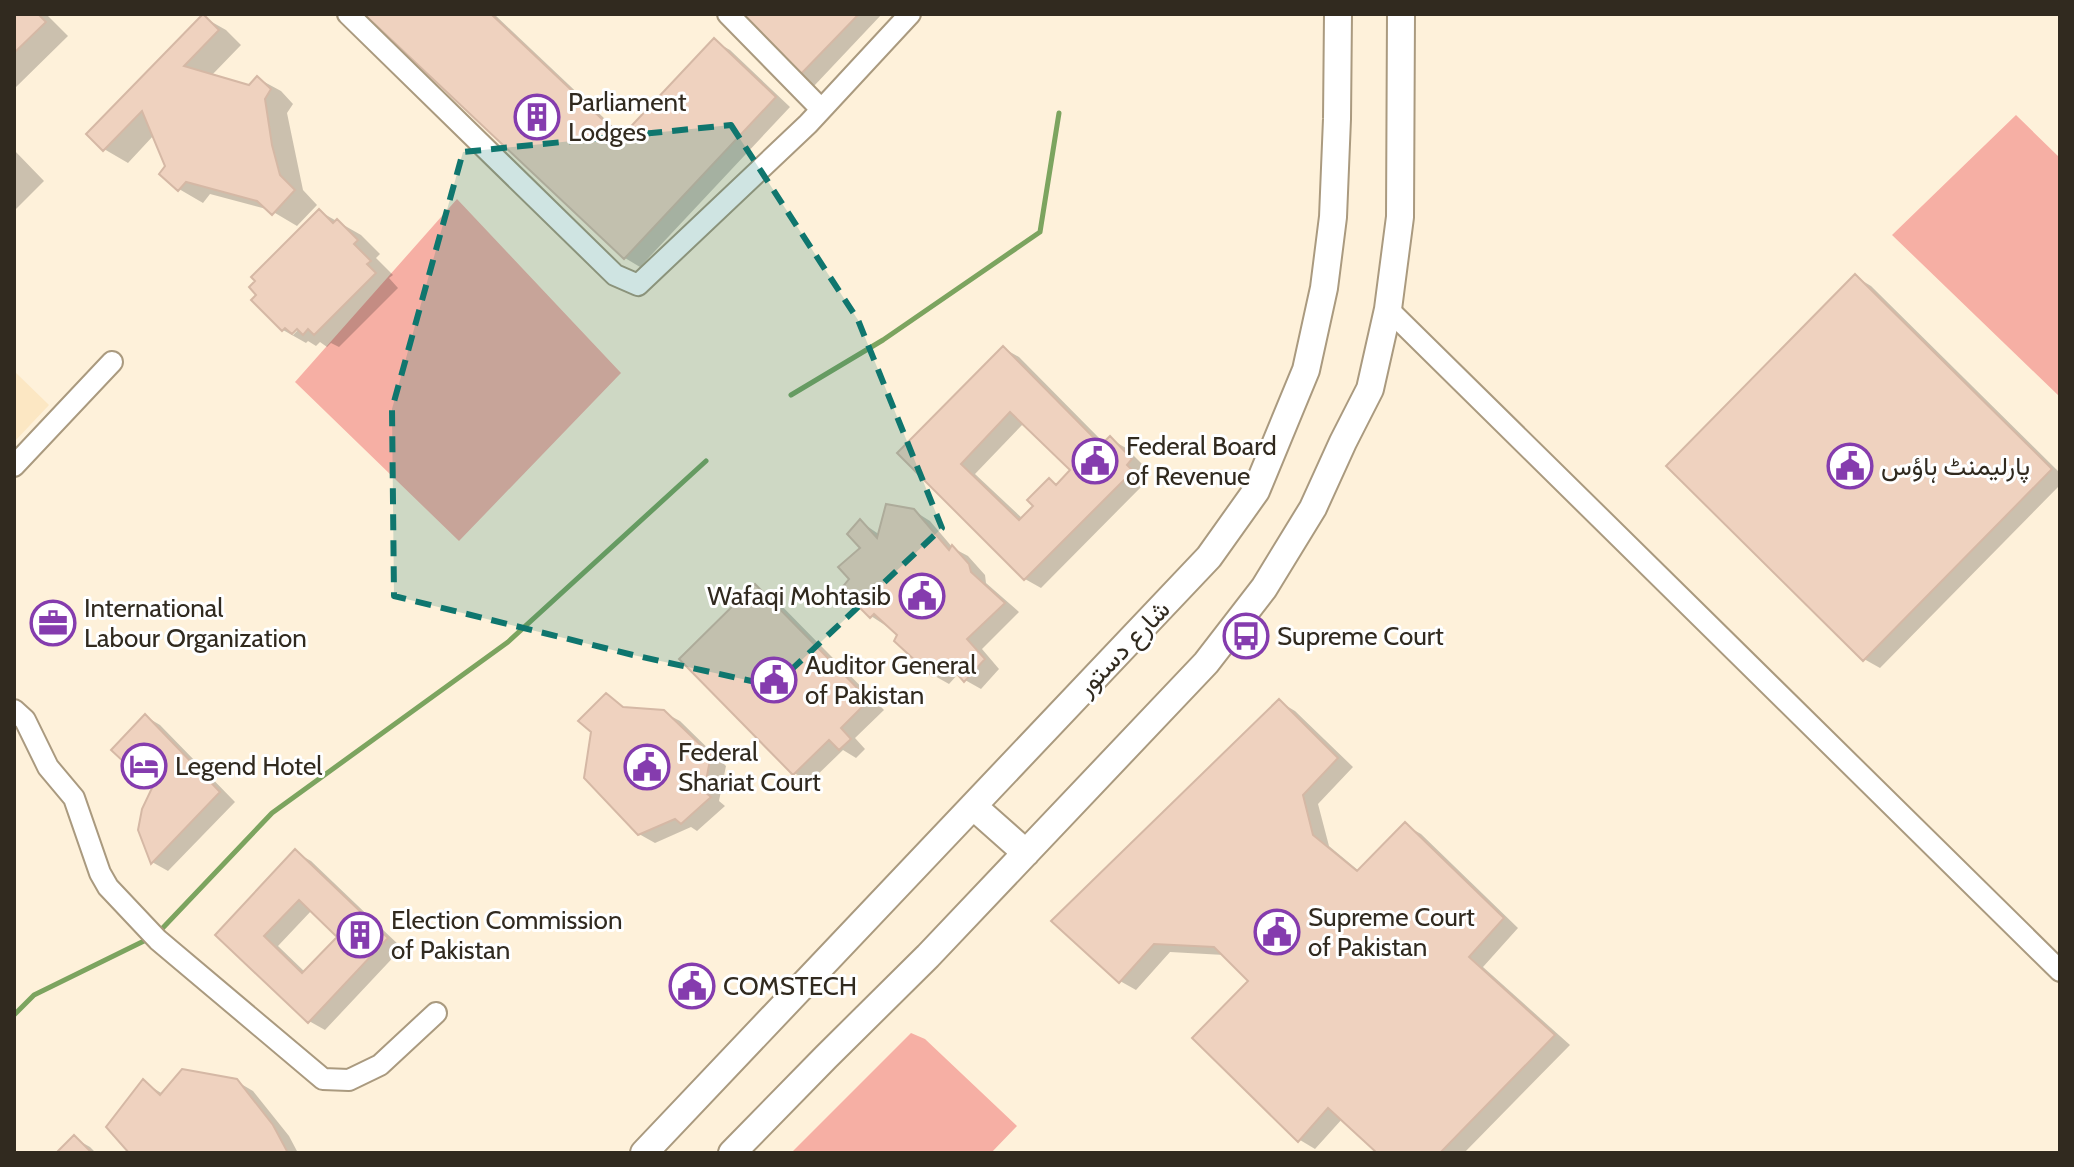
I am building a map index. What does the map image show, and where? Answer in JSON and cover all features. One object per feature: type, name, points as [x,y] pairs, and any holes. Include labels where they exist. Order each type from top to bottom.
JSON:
[{"type":"main road","name":"شارع دستور","points":[[644,1153],[1209,557],[1256,491],[1306,370],[1324,288],[1333,217],[1338,14]]},
{"type":"main road","points":[[732,1153],[928,956],[1206,663],[1264,588],[1313,508],[1370,389],[1388,309],[1400,217],[1401,14]]},
{"type":"main road","points":[[973,806],[1026,853]]},
{"type":"street","points":[[348,14],[615,275],[638,285],[821,109],[910,14]]},
{"type":"street","points":[[728,14],[821,109]]},
{"type":"street","points":[[1388,309],[2060,971]]},
{"type":"street","points":[[14,466],[112,362]]},
{"type":"street","points":[[14,710],[25,720],[48,767],[74,798],[100,873],[108,887],[158,940],[323,1079],[349,1080],[380,1065],[436,1013]]},
{"type":"highlighted area","points":[[731,125],[858,320],[942,528],[774,686],[394,596],[392,409],[463,152]]},
{"type":"shaded area","points":[[2016,115],[2060,158],[2060,397],[1892,235]]},
{"type":"shaded area","points":[[457,199],[621,373],[459,541],[295,382]]},
{"type":"shaded area","points":[[14,371],[49,405],[14,442]]},
{"type":"shaded area","points":[[911,1033],[925,1039],[1017,1126],[991,1153],[791,1153]]},
{"type":"building","points":[[14,14],[38,14],[46,22],[14,53]]},
{"type":"building","points":[[203,14],[219,30],[184,66],[249,85],[257,76],[271,89],[265,99],[272,145],[280,175],[295,190],[272,215],[257,201],[186,182],[178,191],[159,174],[165,166],[142,111],[103,151],[86,134]]},
{"type":"building","name":"Parliament Lodges","points":[[364,14],[491,14],[621,137],[714,38],[776,97],[624,259]]},
{"type":"building","points":[[745,14],[859,14],[797,78],[738,21]]},
{"type":"building","points":[[319,209],[333,223],[337,219],[358,240],[354,244],[371,261],[367,264],[376,273],[314,335],[308,329],[303,335],[297,329],[292,334],[285,328],[282,331],[251,300],[256,295],[249,287],[255,281],[251,277]]},
{"type":"building","points":[[1855,274],[2052,469],[1863,661],[1666,466]]},
{"type":"building","name":"Federal Board of Revenue","points":[[1003,346],[1101,445],[1110,436],[1132,459],[1127,465],[1133,471],[1024,580],[897,453]],"holes":[[[1010,412],[1070,470],[1056,485],[1049,478],[1027,500],[1033,506],[1019,520],[961,464]]]},
{"type":"building","name":"Wafaqi Mohtasib","points":[[886,504],[914,509],[949,550],[952,545],[969,564],[971,572],[1005,603],[967,639],[985,659],[964,682],[946,661],[932,676],[894,641],[897,635],[874,614],[870,618],[841,589],[849,579],[838,567],[860,548],[847,534],[860,519],[877,538]]},
{"type":"building","name":"Auditor General of Pakistan","points":[[755,584],[869,700],[841,728],[851,739],[839,750],[829,740],[793,775],[679,659]]},
{"type":"building","name":"Federal Shariat Court","points":[[606,693],[623,707],[664,710],[711,755],[704,791],[711,797],[681,824],[675,819],[638,835],[584,778],[591,732],[578,721]]},
{"type":"building","name":"Supreme Court of Pakistan","points":[[1279,699],[1338,758],[1303,795],[1313,835],[1357,871],[1405,822],[1504,918],[1469,957],[1555,1035],[1440,1153],[1377,1153],[1328,1108],[1298,1142],[1192,1038],[1248,981],[1214,947],[1154,944],[1119,983],[1051,921]]},
{"type":"building","points":[[145,714],[220,792],[151,864],[138,830],[142,809],[152,788],[111,750]]},
{"type":"building","name":"Election Commission of Pakistan","points":[[295,849],[388,938],[308,1023],[215,935]],"holes":[[[299,900],[337,937],[302,973],[264,936]]]},
{"type":"building","points":[[182,1069],[237,1079],[273,1125],[288,1153],[129,1153],[106,1127],[143,1079],[160,1095]]},
{"type":"building","points":[[74,1135],[92,1153],[56,1153]]},
{"type":"waterway","points":[[791,395],[883,340],[1040,232],[1059,113]]},
{"type":"waterway","points":[[157,934],[272,813],[508,642],[706,461]]},
{"type":"waterway","points":[[14,1015],[34,995],[148,939]]},
{"type":"place","name":"Parliament Lodges","points":[[537,117]]},
{"type":"place","name":"Federal Board of Revenue","points":[[1095,461]]},
{"type":"place","name":"پارلیمنٹ ہاؤس","points":[[1850,466]]},
{"type":"place","name":"Wafaqi Mohtasib","points":[[922,596]]},
{"type":"place","name":"International Labour Organization","points":[[53,623]]},
{"type":"place","name":"Supreme Court","points":[[1246,636]]},
{"type":"place","name":"Auditor General of Pakistan","points":[[774,680]]},
{"type":"place","name":"Legend Hotel","points":[[144,766]]},
{"type":"place","name":"Federal Shariat Court","points":[[647,767]]},
{"type":"place","name":"Supreme Court of Pakistan","points":[[1277,932]]},
{"type":"place","name":"Election Commission of Pakistan","points":[[360,935]]},
{"type":"place","name":"COMSTECH","points":[[692,986]]}]
